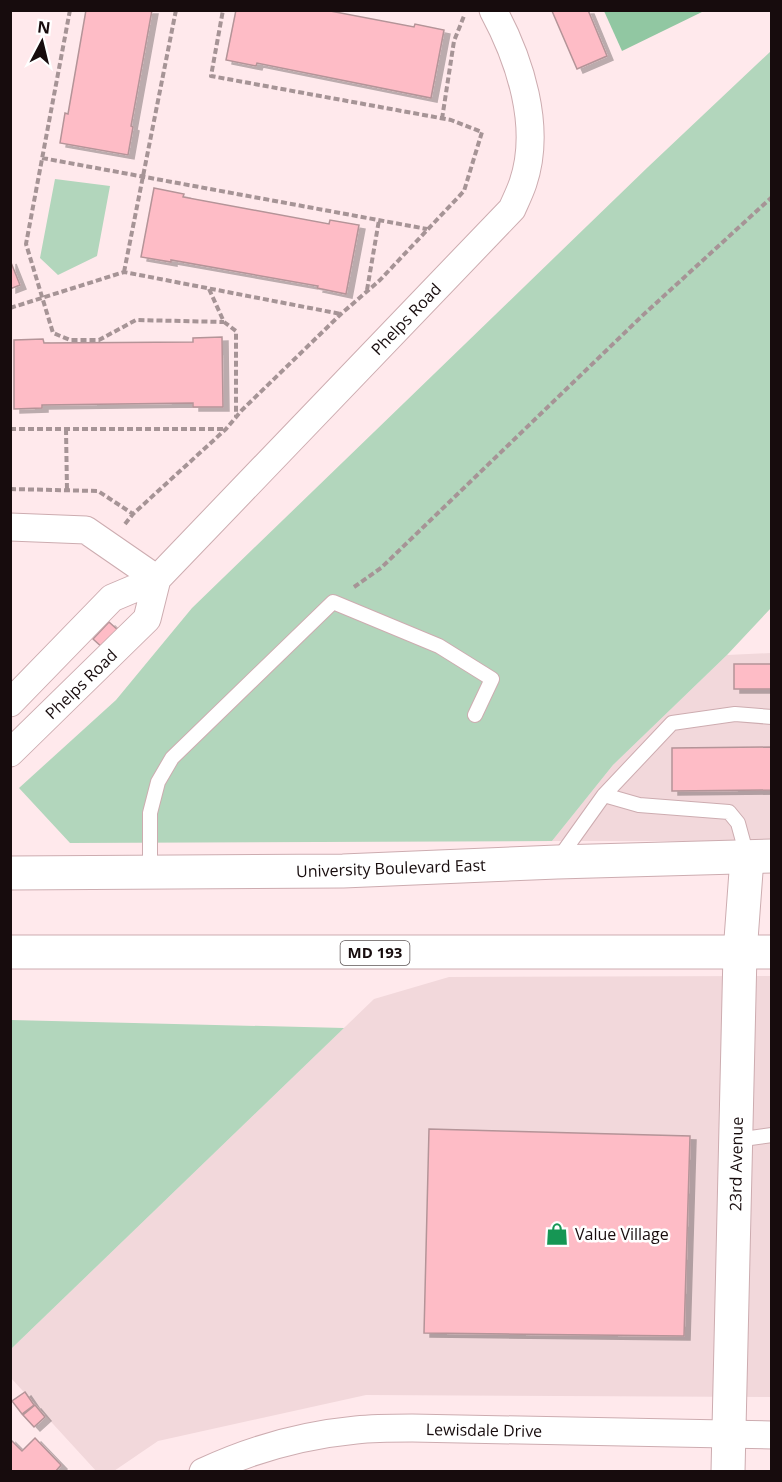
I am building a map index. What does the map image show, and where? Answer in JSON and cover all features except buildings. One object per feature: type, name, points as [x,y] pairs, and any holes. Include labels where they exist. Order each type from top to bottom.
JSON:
[{"type":"main road","name":"University Boulevard East","points":[[10,873],[343,871],[759,857]]},
{"type":"main road","name":"23rd Avenue","points":[[728,1472],[740,953],[759,857]]},
{"type":"main road","name":"MD 193","points":[[10,952],[771,952]]},
{"type":"street","name":"Phelps Road","points":[[10,703],[112,597],[157,579],[512,209],[523,183],[529,155],[529,127],[525,98],[513,52],[493,10]]},
{"type":"street","points":[[10,527],[86,530],[157,579]]},
{"type":"street","name":"Phelps Road","points":[[10,753],[147,619],[157,579]]},
{"type":"street","name":"Lewisdale Drive","points":[[203,1472],[222,1462],[261,1450],[305,1438],[356,1430],[412,1428],[771,1435]]},
{"type":"lane","points":[[150,872],[150,813],[158,782],[172,759],[333,602],[440,646],[492,679],[475,715]]},
{"type":"lane","points":[[557,862],[604,795],[672,723],[735,714],[771,717]]},
{"type":"lane","points":[[604,795],[639,805],[729,812],[759,857]]},
{"type":"lane","points":[[736,1140],[771,1136]]},
{"type":"path","points":[[70,10],[26,244],[53,333],[70,340],[99,340],[136,320],[224,322]]},
{"type":"path","points":[[124,272],[176,10]]},
{"type":"path","points":[[119,531],[133,514],[226,429],[464,191],[482,132],[442,118],[211,76],[223,10]]},
{"type":"path","points":[[442,118],[454,41],[466,11]]},
{"type":"path","points":[[42,158],[428,229]]},
{"type":"path","points":[[333,602],[381,568],[642,316],[771,197]]},
{"type":"path","points":[[366,291],[379,220]]},
{"type":"path","points":[[10,308],[124,272],[341,314]]},
{"type":"path","points":[[209,288],[224,322],[236,331],[236,417]]},
{"type":"path","points":[[10,429],[226,429]]},
{"type":"path","points":[[66,429],[66,490]]},
{"type":"path","points":[[10,489],[98,492],[133,514]]},
{"type":"shaded area","points":[[604,11],[704,11],[622,51]]},
{"type":"shaded area","points":[[771,51],[771,608],[727,655],[613,765],[552,841],[70,843],[19,788],[116,700],[192,608]]},
{"type":"shaded area","points":[[55,179],[110,186],[97,256],[58,275],[40,258]]},
{"type":"shaded area","points":[[771,653],[771,841],[552,841],[613,765],[727,655]]},
{"type":"shaded area","points":[[771,976],[771,1397],[366,1395],[158,1441],[114,1471],[97,1472],[11,1378],[11,1349],[374,999],[449,977]]},
{"type":"shaded area","points":[[11,1020],[344,1028],[11,1349]]},
{"type":"place","name":"Value Village","points":[[557,1234]]}]
